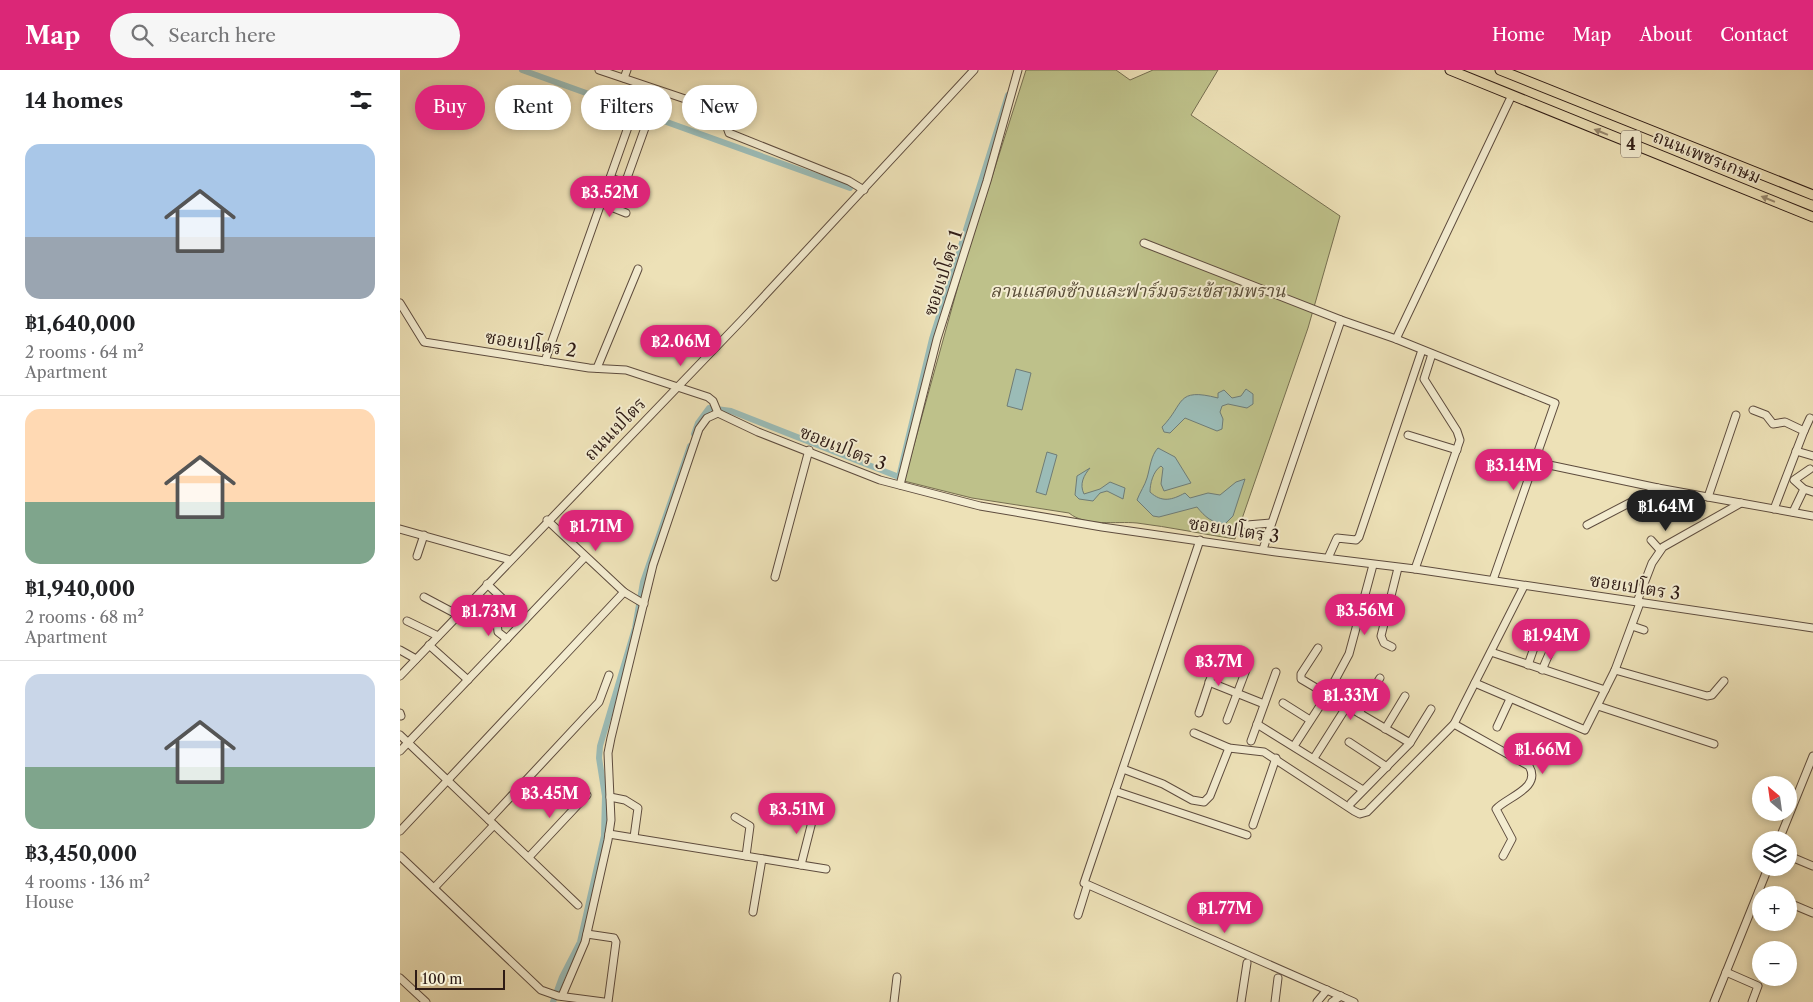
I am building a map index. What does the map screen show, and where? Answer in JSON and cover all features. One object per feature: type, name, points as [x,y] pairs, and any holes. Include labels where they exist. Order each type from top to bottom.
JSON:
[{"type":"main road","name":"ถนนเพชรเกษม","points":[[1450,70],[1813,217]]},
{"type":"main road","name":"ถนนเพชรเกษม","points":[[1500,70],[1813,195]]},
{"type":"street","points":[[599,70],[682,98]]},
{"type":"street","points":[[624,78],[626,70]]},
{"type":"street","name":"ถนนเปโตร","points":[[400,676],[547,520],[742,320],[974,70]]},
{"type":"street","name":"ซอยเปโตร 1","points":[[900,485],[937,339],[987,181],[1018,70]]},
{"type":"street","points":[[1396,339],[1512,95]]},
{"type":"street","points":[[545,361],[627,130]]},
{"type":"street","points":[[610,178],[624,182],[627,178],[644,130]]},
{"type":"street","points":[[728,130],[729,133],[848,181],[864,190]]},
{"type":"street","points":[[607,187],[636,199]]},
{"type":"street","points":[[601,203],[626,213]]},
{"type":"street","points":[[1144,243],[1341,320],[1396,339],[1555,403],[1493,580]]},
{"type":"street","points":[[597,368],[638,269]]},
{"type":"street","name":"ซอยเปโตร 2","points":[[400,304],[424,342],[545,361],[626,370],[677,386]]},
{"type":"street","points":[[1263,549],[1341,320]]},
{"type":"street","points":[[1328,558],[1337,538],[1356,540],[1359,537],[1422,350]]},
{"type":"street","points":[[1415,569],[1457,450],[1459,435],[1424,379],[1432,354]]},
{"type":"street","points":[[560,996],[587,934],[609,834],[608,753],[639,602],[699,429],[707,418],[717,411],[713,401],[704,395],[677,386]]},
{"type":"street","points":[[1753,410],[1766,415],[1773,424],[1786,422],[1804,431]]},
{"type":"street","name":"ซอยเปโตร 3","points":[[717,411],[758,432],[809,450],[880,480],[980,506],[1102,527],[1493,580],[1813,628]]},
{"type":"street","points":[[1708,497],[1736,416]]},
{"type":"street","points":[[1774,509],[1810,418]]},
{"type":"street","points":[[1408,435],[1457,450]]},
{"type":"street","points":[[775,577],[809,450]]},
{"type":"street","points":[[1796,451],[1813,456]]},
{"type":"street","points":[[1535,462],[1658,488],[1813,516]]},
{"type":"street","points":[[1810,469],[1794,480],[1804,489],[1813,492]]},
{"type":"street","points":[[1587,525],[1658,488]]},
{"type":"street","points":[[1793,512],[1804,489]]},
{"type":"street","points":[[1475,683],[1583,731],[1586,729],[1615,670],[1632,626],[1652,563],[1660,550],[1741,503]]},
{"type":"street","points":[[547,520],[624,592],[639,602]]},
{"type":"street","points":[[1247,525],[1271,523]]},
{"type":"street","points":[[400,529],[510,560]]},
{"type":"street","points":[[417,556],[424,535]]},
{"type":"street","points":[[1200,540],[1084,882],[1087,886],[1354,1002]]},
{"type":"street","points":[[1651,540],[1660,550]]},
{"type":"street","points":[[400,752],[585,556]]},
{"type":"street","points":[[1294,746],[1327,694],[1349,654],[1373,565]]},
{"type":"street","points":[[1392,647],[1384,643],[1381,636],[1398,568]]},
{"type":"street","points":[[487,584],[526,620]]},
{"type":"street","points":[[1194,733],[1229,748],[1264,752],[1360,814],[1367,812],[1454,724],[1524,586]]},
{"type":"street","points":[[400,831],[624,592]]},
{"type":"street","points":[[424,597],[458,615]]},
{"type":"street","points":[[492,616],[497,621],[498,632],[507,639]]},
{"type":"street","points":[[407,621],[438,636]]},
{"type":"street","points":[[1632,626],[1644,630]]},
{"type":"street","points":[[1542,670],[1556,638]]},
{"type":"street","points":[[429,645],[468,680]]},
{"type":"street","points":[[1528,665],[1536,645]]},
{"type":"street","points":[[1318,648],[1300,677],[1410,743]]},
{"type":"street","points":[[400,650],[416,659]]},
{"type":"street","points":[[1491,652],[1604,690]]},
{"type":"street","points":[[1199,713],[1219,653]]},
{"type":"street","points":[[1227,720],[1249,662]]},
{"type":"street","points":[[1615,670],[1707,696],[1712,695],[1724,681]]},
{"type":"street","points":[[1250,741],[1276,672]]},
{"type":"street","points":[[434,888],[599,702],[609,675]]},
{"type":"street","points":[[1359,713],[1380,678]]},
{"type":"street","points":[[1210,682],[1264,704]]},
{"type":"street","points":[[1386,729],[1405,696]]},
{"type":"street","points":[[1497,727],[1510,699]]},
{"type":"street","points":[[1283,703],[1310,720]]},
{"type":"street","points":[[1314,758],[1347,706]]},
{"type":"street","points":[[1598,706],[1714,744]]},
{"type":"street","points":[[1350,803],[1410,743],[1431,709]]},
{"type":"street","points":[[1257,724],[1363,790]]},
{"type":"street","points":[[1454,724],[1529,766],[1532,772],[1529,785],[1496,809],[1512,839],[1503,856]]},
{"type":"street","points":[[400,735],[578,905]]},
{"type":"street","points":[[1349,742],[1387,767]]},
{"type":"street","points":[[1123,768],[1163,784],[1192,800],[1204,802],[1210,796],[1229,748]]},
{"type":"street","points":[[1783,831],[1813,756]]},
{"type":"street","points":[[1252,825],[1276,758]]},
{"type":"street","points":[[1115,791],[1247,835]]},
{"type":"street","points":[[529,857],[587,794]]},
{"type":"street","points":[[610,797],[625,800],[638,808],[634,837]]},
{"type":"street","points":[[801,865],[815,810]]},
{"type":"street","points":[[735,816],[750,826],[746,856]]},
{"type":"street","points":[[609,834],[826,870]]},
{"type":"street","points":[[400,856],[546,992],[560,996],[604,1002]]},
{"type":"street","points":[[753,912],[762,858]]},
{"type":"street","points":[[1797,859],[1813,866]]},
{"type":"street","points":[[1797,864],[1813,870]]},
{"type":"street","points":[[1078,915],[1087,886]]},
{"type":"street","points":[[1797,906],[1813,913]]},
{"type":"street","points":[[1714,1002],[1752,908]]},
{"type":"street","points":[[587,934],[614,938],[616,942],[608,1002]]},
{"type":"street","points":[[1240,1002],[1247,963]]},
{"type":"street","points":[[1726,972],[1758,986],[1752,1002]]},
{"type":"street","points":[[894,1002],[897,977]]},
{"type":"street","points":[[400,978],[426,1002]]},
{"type":"street","points":[[1275,1002],[1278,978]]},
{"type":"street","points":[[1317,1002],[1327,990]]},
{"type":"street","points":[[1332,1002],[1341,996]]},
{"type":"green space","name":"ลานแสดงช้างและฟาร์มจระเข้สามพราน","points":[[1026,70],[1116,70],[1130,80],[1153,70],[1218,70],[1191,115],[1340,216],[1308,328],[1235,539],[1137,523],[1092,522],[1069,513],[972,498],[904,481],[963,268]]},
{"type":"water","points":[[1016,369],[1031,373],[1022,410],[1007,406]]},
{"type":"water","points":[[1246,389],[1253,394],[1253,404],[1247,408],[1228,404],[1222,406],[1220,412],[1223,419],[1222,429],[1217,431],[1185,418],[1170,433],[1164,432],[1162,427],[1187,396],[1204,395],[1218,398],[1218,393],[1224,390],[1232,398],[1241,396]]},
{"type":"water","points":[[1158,448],[1175,457],[1191,483],[1164,491],[1161,484],[1163,468],[1161,466],[1154,474],[1150,489],[1150,492],[1159,498],[1171,499],[1185,493],[1190,498],[1208,493],[1220,495],[1236,482],[1245,479],[1233,516],[1225,524],[1209,519],[1197,507],[1159,517],[1153,516],[1137,500],[1146,481],[1152,458]]},
{"type":"water","points":[[1047,452],[1057,455],[1046,495],[1036,492]]},
{"type":"water","points":[[1090,468],[1083,480],[1084,494],[1100,489],[1110,482],[1125,488],[1123,499],[1107,491],[1100,493],[1093,501],[1079,499],[1075,495],[1077,476]]},
{"type":"waterway","points":[[522,70],[850,188]]},
{"type":"waterway","points":[[694,434],[698,423],[709,408],[731,411],[899,477],[932,339],[1008,95]]},
{"type":"waterway","points":[[553,1002],[562,977],[580,942],[604,836],[605,796],[599,758],[600,746],[635,628],[643,582],[690,446]]}]
